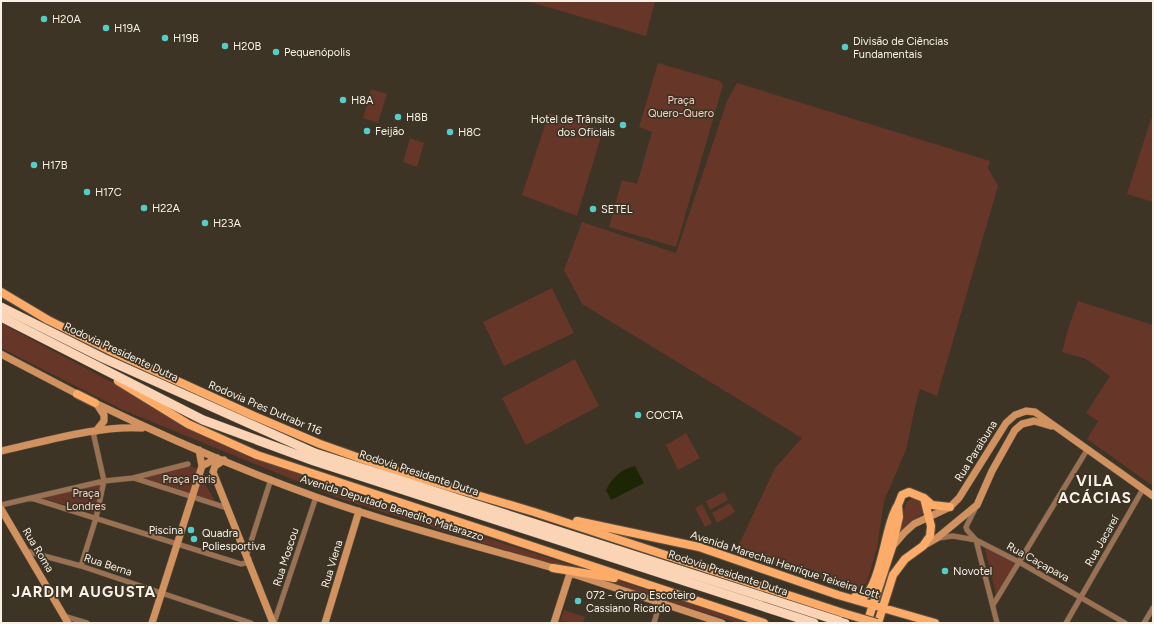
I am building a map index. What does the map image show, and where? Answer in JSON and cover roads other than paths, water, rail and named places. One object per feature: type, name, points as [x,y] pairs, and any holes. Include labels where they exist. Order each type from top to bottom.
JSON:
[{"type":"highway","name":"Rodovia Presidente Dutra","points":[[1,307],[103,358],[315,453],[843,619]]},
{"type":"highway","name":"Rodovia Presidente Dutra","points":[[1,317],[203,420],[314,461],[814,623]]},
{"type":"main road","name":"Rodovia Pres Dutrabr 116","points":[[1,292],[48,320],[109,350],[254,416],[320,444],[399,472],[534,512]]},
{"type":"main road","name":"Avenida Deputado Benedito Matarazzo","points":[[1,354],[146,428],[316,497],[570,573],[722,623]]},
{"type":"main road","points":[[91,364],[188,424],[257,455],[764,623]]},
{"type":"main road","points":[[94,432],[104,420],[102,409],[95,403]]},
{"type":"main road","name":"Rua Paraibuna","points":[[892,548],[904,533],[914,524],[950,507],[968,486],[1006,423],[1015,415],[1026,411],[1035,412],[1058,427]]},
{"type":"main road","name":"Rua Paraibuna","points":[[877,623],[884,608],[892,576],[905,559],[937,538],[977,505],[992,471],[1015,430],[1022,424],[1034,422],[1058,427]]},
{"type":"main road","points":[[1,451],[94,432],[129,427],[146,428]]},
{"type":"main road","points":[[1058,427],[1087,450],[1153,496]]},
{"type":"main road","points":[[152,623],[202,466],[199,450]]},
{"type":"main road","points":[[202,466],[221,459]]},
{"type":"main road","points":[[221,459],[215,466],[214,472],[273,623]]},
{"type":"main road","points":[[838,595],[862,598],[871,590],[886,543],[892,516],[902,495],[909,492],[924,498],[932,504],[950,507]]},
{"type":"main road","points":[[923,546],[931,531],[924,498]]},
{"type":"main road","points":[[867,623],[892,548],[899,517],[898,505]]},
{"type":"main road","name":"Rua Roma","points":[[1,509],[68,623]]},
{"type":"main road","name":"Rua Viena","points":[[325,623],[360,511]]},
{"type":"main road","name":"Avenida Marechal Henrique Teixeira Lott","points":[[534,512],[699,547],[838,595],[935,623]]},
{"type":"main road","points":[[534,512],[843,619],[877,623]]},
{"type":"main road","points":[[553,568],[637,581]]},
{"type":"main road","points":[[554,623],[570,573]]},
{"type":"street","points":[[81,566],[96,518],[104,481],[94,432]]},
{"type":"street","points":[[993,605],[1087,450]]},
{"type":"street","points":[[1,505],[104,481],[133,478],[188,464]]},
{"type":"street","points":[[133,478],[227,508]]},
{"type":"street","points":[[31,498],[241,564],[246,563],[271,479]]},
{"type":"street","name":"Rua Jacareí","points":[[1066,623],[1143,489]]},
{"type":"street","name":"Rua Moscou","points":[[273,623],[316,497]]},
{"type":"street","name":"Rua Paraibuna","points":[[976,540],[966,527],[977,505]]},
{"type":"street","name":"Rua Caçapava","points":[[937,538],[953,536],[976,540],[1019,562],[1125,623]]},
{"type":"street","points":[[976,540],[997,623]]},
{"type":"street","name":"Rua Berna","points":[[26,551],[81,566],[251,623]]},
{"type":"street","points":[[654,623],[660,602]]},
{"type":"street","points":[[1144,623],[1153,608]]},
{"type":"street","points":[[64,616],[87,623]]},
{"type":"place","name":"H20A","points":[[44,19]]},
{"type":"place","name":"H19A","points":[[106,28]]},
{"type":"place","name":"H19B","points":[[165,38]]},
{"type":"place","name":"H20B","points":[[225,46]]},
{"type":"place","name":"Divisão de Ciências Fundamentais","points":[[845,47]]},
{"type":"place","name":"Pequenópolis","points":[[276,52]]},
{"type":"place","name":"H8A","points":[[343,100]]},
{"type":"place","name":"H8B","points":[[398,117]]},
{"type":"place","name":"Hotel de Trânsito dos Oficiais","points":[[623,125]]},
{"type":"place","name":"Feijão","points":[[367,131]]},
{"type":"place","name":"H8C","points":[[450,132]]},
{"type":"place","name":"H17B","points":[[34,165]]},
{"type":"place","name":"H17C","points":[[87,192]]},
{"type":"place","name":"H22A","points":[[144,208]]},
{"type":"place","name":"SETEL","points":[[593,209]]},
{"type":"place","name":"H23A","points":[[205,223]]},
{"type":"place","name":"COCTA","points":[[638,415]]},
{"type":"place","name":"Piscina","points":[[191,530]]},
{"type":"place","name":"Quadra Poliesportiva","points":[[194,539]]},
{"type":"place","name":"Novotel","points":[[945,571]]},
{"type":"place","name":"072 - Grupo Escoteiro Cassiano Ricardo","points":[[578,601]]},
{"type":"district","name":"VILA ACÁCIAS","points":[[1095,490]]},
{"type":"district","name":"JARDIM AUGUSTA","points":[[84,592]]},
{"type":"park label","name":"Praça Quero-Quero","points":[[681,106]]},
{"type":"park label","name":"Praça Paris","points":[[189,479]]},
{"type":"park label","name":"Praça Londres","points":[[86,499]]}]
